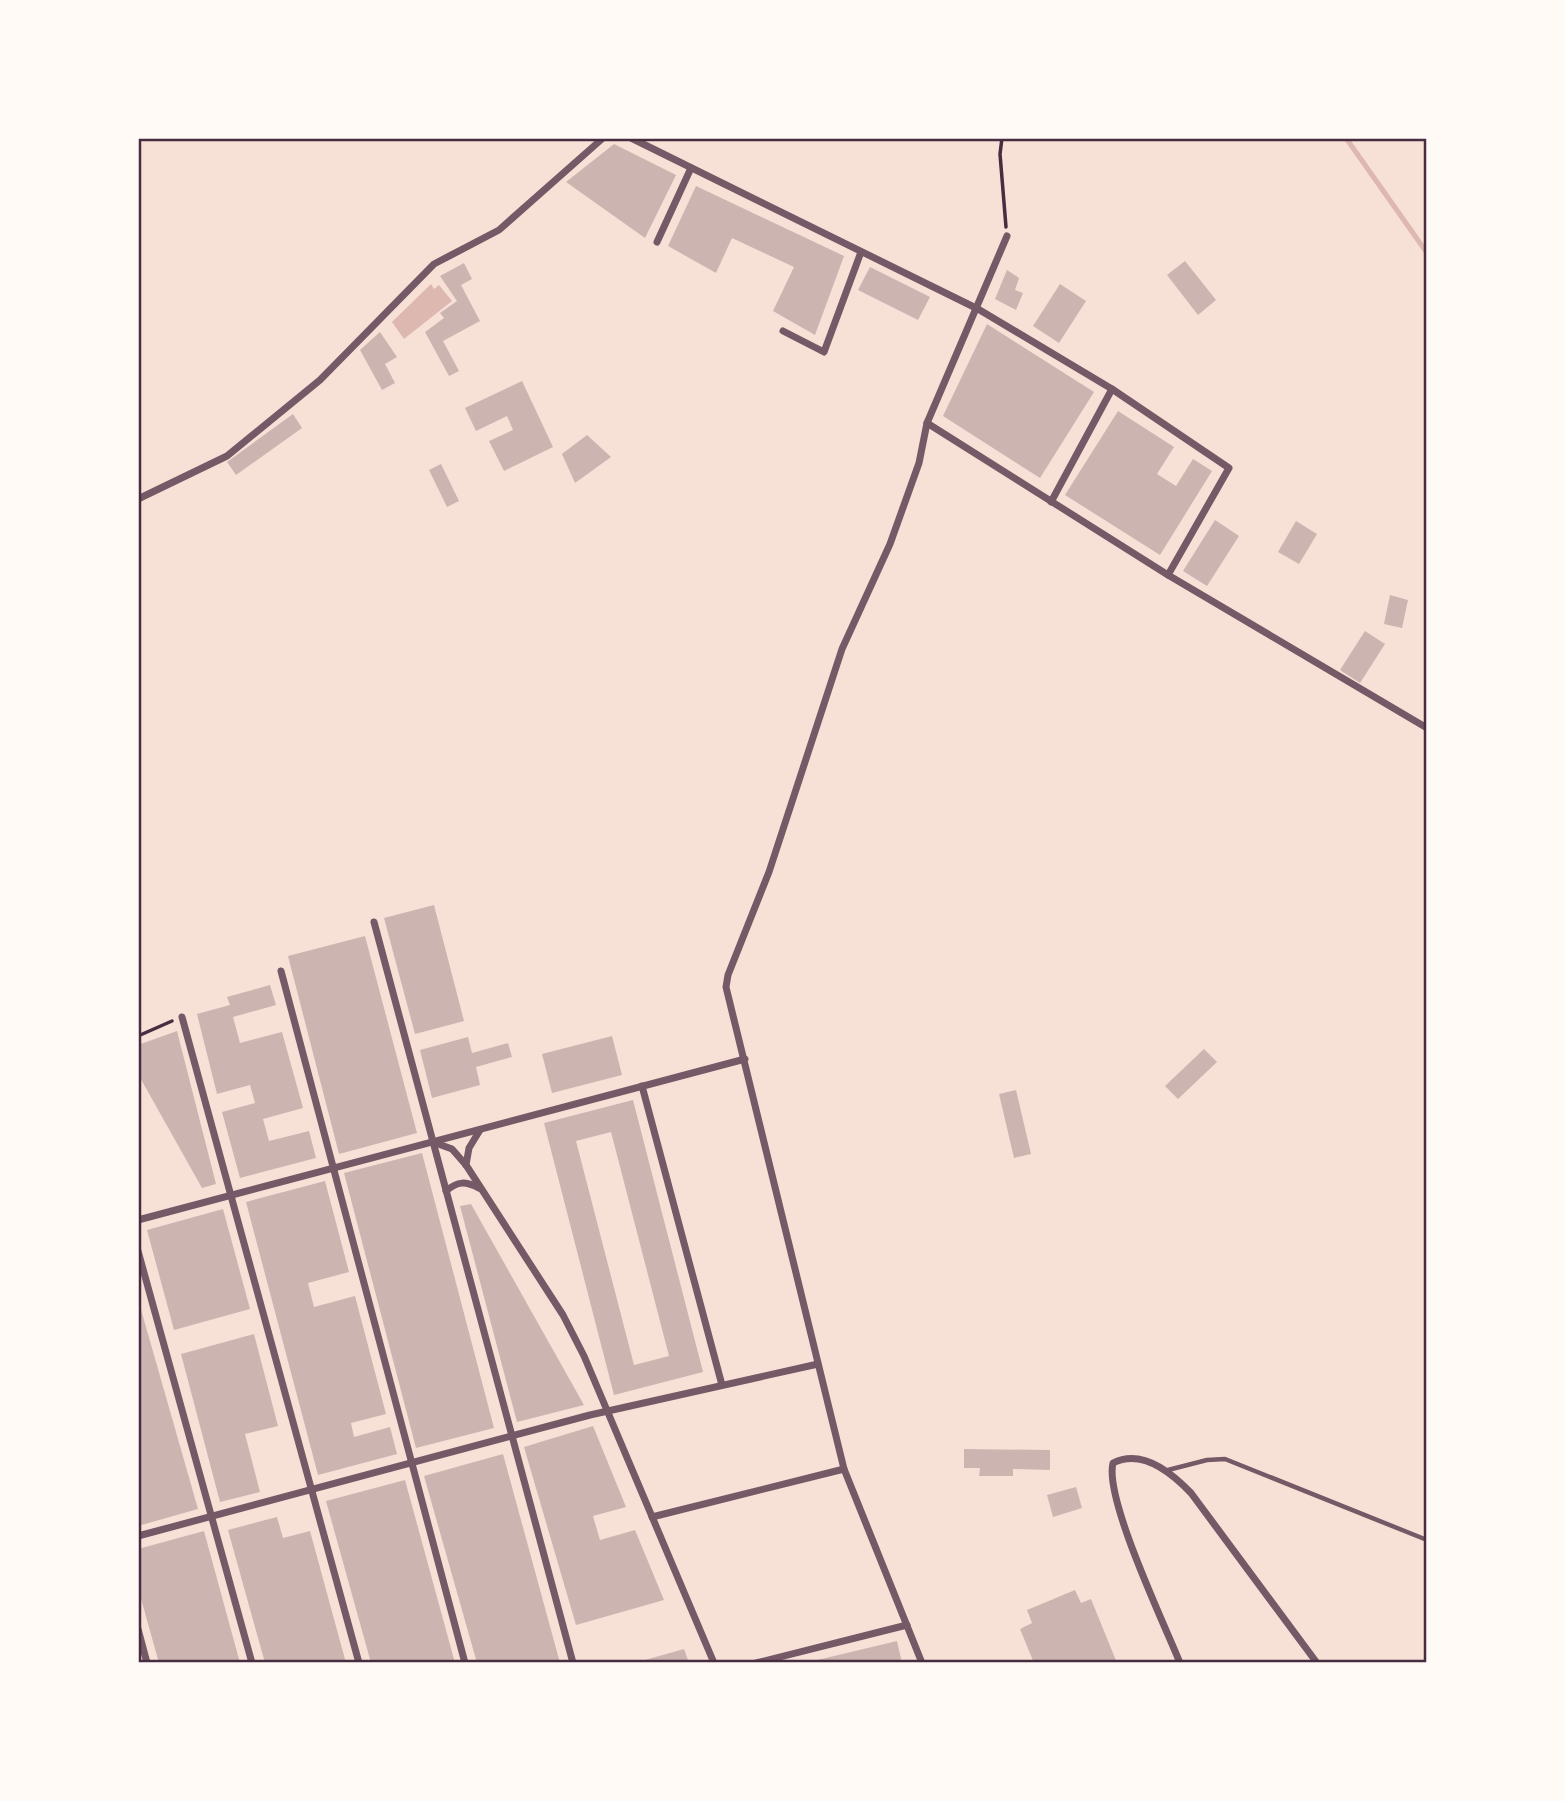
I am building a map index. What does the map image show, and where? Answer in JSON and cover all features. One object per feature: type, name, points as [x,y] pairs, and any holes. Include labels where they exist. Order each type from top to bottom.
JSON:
[{"type":"street","points":[[138,499],[227,456],[320,380],[434,264],[499,230],[603,138]]},
{"type":"street","points":[[631,138],[978,309],[1112,389],[1229,468],[1168,575]]},
{"type":"street","points":[[657,242],[691,168]]},
{"type":"street","points":[[922,1663],[844,1469],[726,987],[769,872],[842,649],[890,544],[911,486],[927,423],[1007,236]]},
{"type":"street","points":[[783,331],[824,352],[861,251]]},
{"type":"street","points":[[1051,502],[1112,389]]},
{"type":"street","points":[[927,423],[1168,575],[1427,728]]},
{"type":"street","points":[[374,922],[573,1663]]},
{"type":"street","points":[[281,971],[465,1663]]},
{"type":"street","points":[[182,1017],[359,1663]]},
{"type":"street","points":[[138,1220],[333,1166],[745,1059]]},
{"type":"street","points":[[642,1086],[722,1385]]},
{"type":"street","points":[[466,1165],[469,1147],[480,1129]]},
{"type":"street","points":[[433,1142],[452,1149],[466,1165],[564,1315],[714,1663]]},
{"type":"street","points":[[446,1191],[457,1182],[467,1182],[480,1188]]},
{"type":"street","points":[[138,1251],[252,1663]]},
{"type":"street","points":[[138,1536],[607,1411],[818,1364]]},
{"type":"street","points":[[1180,1663],[1121,1516],[1110,1473],[1113,1463],[1121,1459],[1145,1461],[1168,1470],[1191,1493],[1317,1663]]},
{"type":"street","points":[[652,1517],[844,1469]]},
{"type":"street","points":[[756,1663],[907,1625]]},
{"type":"street","points":[[138,1629],[148,1663]]},
{"type":"lane","points":[[1168,1470],[1207,1460],[1225,1459],[1427,1540]]},
{"type":"path","points":[[1002,138],[1000,154],[1007,236]]},
{"type":"path","points":[[138,1036],[182,1017]]},
{"type":"shaded area","points":[[431,284],[434,289],[439,285],[452,301],[404,339],[392,322]]},
{"type":"building","points":[[614,144],[676,175],[645,238],[566,182]]},
{"type":"building","points":[[696,186],[844,256],[815,335],[773,311],[794,267],[732,238],[716,273],[668,246]]},
{"type":"building","points":[[1185,261],[1216,300],[1198,315],[1167,275]]},
{"type":"building","points":[[464,263],[472,279],[461,285],[480,321],[443,341],[459,371],[449,376],[425,332],[444,318],[440,313],[457,301],[440,276]]},
{"type":"building","points":[[870,267],[930,297],[918,320],[858,290]]},
{"type":"building","points":[[1007,270],[1019,278],[1015,290],[1023,293],[1016,310],[995,299]]},
{"type":"building","points":[[1060,284],[1086,301],[1059,343],[1033,326]]},
{"type":"building","points":[[987,324],[1094,392],[1040,478],[943,416]]},
{"type":"building","points":[[380,332],[397,357],[385,364],[395,383],[382,390],[360,350]]},
{"type":"building","points":[[522,381],[553,447],[504,471],[489,441],[513,430],[507,416],[476,431],[465,408]]},
{"type":"building","points":[[1118,411],[1174,447],[1157,474],[1176,486],[1193,459],[1212,471],[1160,555],[1065,495]]},
{"type":"building","points":[[293,414],[302,428],[236,475],[227,462]]},
{"type":"building","points":[[587,435],[611,457],[575,483],[562,454]]},
{"type":"building","points":[[441,464],[459,501],[447,507],[429,470]]},
{"type":"building","points":[[1215,520],[1239,536],[1207,586],[1183,571]]},
{"type":"building","points":[[1296,521],[1317,534],[1299,564],[1278,552]]},
{"type":"building","points":[[1390,595],[1408,600],[1402,628],[1384,624]]},
{"type":"building","points":[[1365,631],[1385,644],[1360,683],[1340,670]]},
{"type":"building","points":[[434,905],[464,1021],[415,1034],[384,918]]},
{"type":"building","points":[[365,936],[417,1133],[339,1154],[288,956]]},
{"type":"building","points":[[270,985],[276,1005],[233,1017],[240,1043],[282,1032],[303,1108],[263,1119],[269,1141],[309,1131],[316,1158],[240,1178],[222,1112],[255,1103],[250,1085],[217,1094],[197,1014],[230,1005],[227,997]]},
{"type":"building","points":[[177,1031],[216,1184],[202,1188],[138,1074],[138,1045]]},
{"type":"building","points":[[612,1036],[622,1075],[552,1093],[542,1054]]},
{"type":"building","points":[[468,1037],[472,1053],[508,1043],[512,1057],[476,1067],[480,1085],[432,1098],[420,1050]]},
{"type":"building","points":[[1204,1049],[1217,1062],[1178,1099],[1165,1086]]},
{"type":"building","points":[[1016,1090],[1031,1154],[1014,1158],[999,1094]]},
{"type":"building","points":[[633,1100],[703,1372],[614,1395],[544,1123]],"holes":[[[611,1132],[669,1356],[634,1365],[576,1141]]]},
{"type":"building","points":[[422,1153],[494,1428],[416,1448],[344,1173]]},
{"type":"building","points":[[325,1181],[349,1272],[308,1283],[314,1307],[355,1296],[386,1414],[351,1423],[354,1437],[390,1427],[397,1454],[318,1475],[246,1202]]},
{"type":"building","points":[[471,1204],[584,1405],[517,1422],[460,1206]]},
{"type":"building","points":[[223,1209],[250,1309],[174,1330],[147,1230]]},
{"type":"building","points":[[138,1299],[198,1509],[138,1526]]},
{"type":"building","points":[[254,1334],[278,1426],[245,1434],[260,1492],[220,1502],[181,1354]]},
{"type":"building","points":[[593,1426],[626,1507],[593,1516],[600,1540],[635,1530],[664,1600],[576,1625],[524,1447]]},
{"type":"building","points":[[964,1449],[1050,1450],[1050,1470],[1013,1469],[1013,1476],[979,1476],[980,1468],[964,1468]]},
{"type":"building","points":[[503,1454],[560,1663],[477,1663],[424,1476]]},
{"type":"building","points":[[405,1480],[455,1663],[371,1663],[326,1501]]},
{"type":"building","points":[[1076,1487],[1082,1508],[1053,1517],[1047,1495]]},
{"type":"building","points":[[277,1517],[283,1538],[310,1531],[346,1663],[265,1663],[228,1530]]},
{"type":"building","points":[[204,1531],[240,1663],[159,1663],[138,1588],[138,1549]]},
{"type":"building","points":[[1075,1590],[1081,1603],[1091,1599],[1117,1663],[1034,1663],[1020,1629],[1032,1623],[1027,1610]]},
{"type":"building","points":[[897,1641],[902,1663],[809,1662]]},
{"type":"building","points":[[684,1649],[689,1663],[638,1663],[638,1662]]},
{"type":"waterway","points":[[1346,138],[1427,253]]}]
